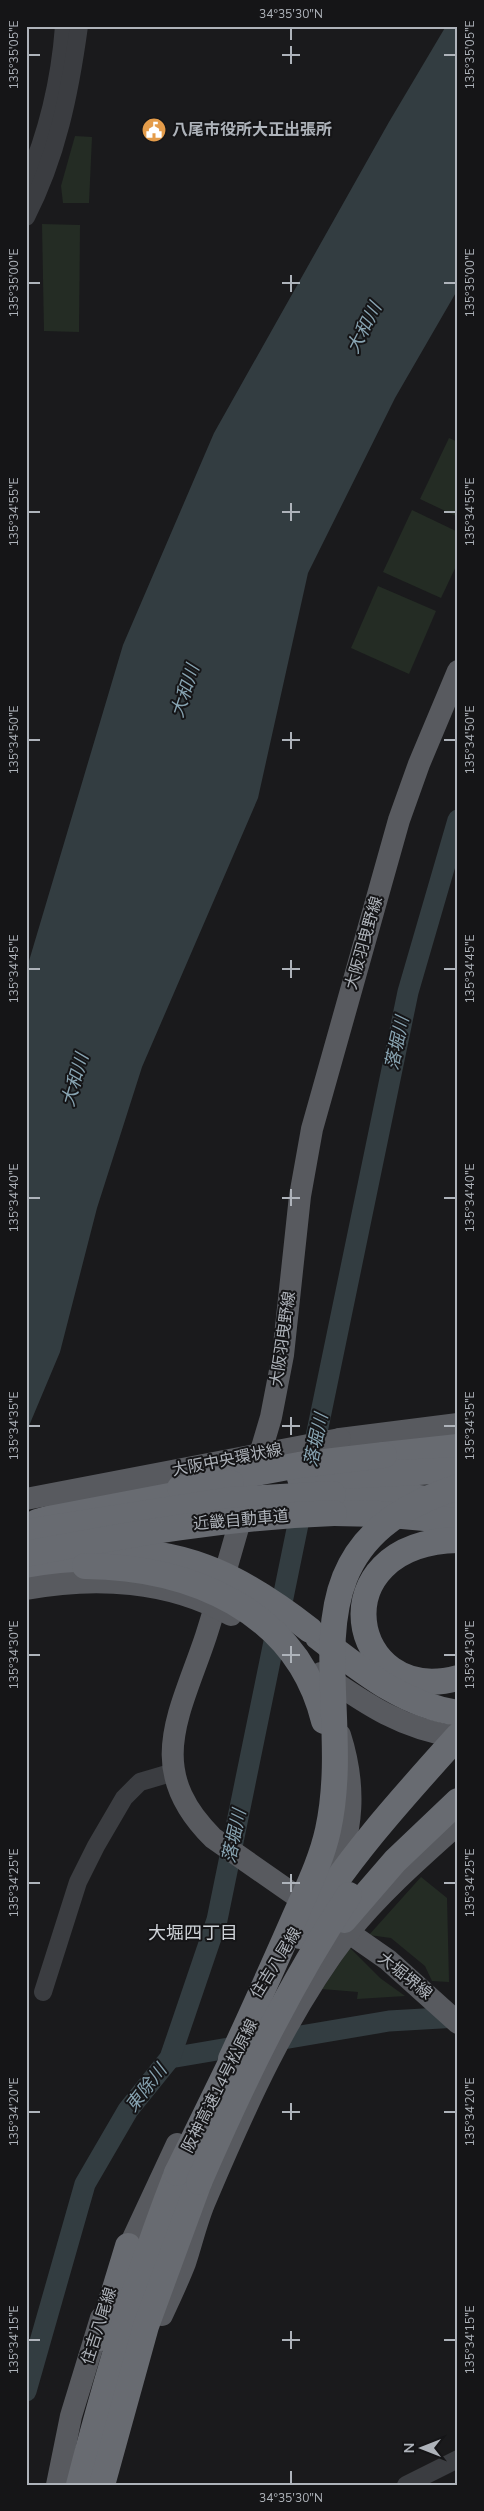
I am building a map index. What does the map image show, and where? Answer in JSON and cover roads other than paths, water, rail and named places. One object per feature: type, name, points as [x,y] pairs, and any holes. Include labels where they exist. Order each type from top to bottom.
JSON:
[{"type":"highway","points":[[26,1525],[92,1506],[299,1465],[458,1447]]},
{"type":"highway","points":[[180,1488],[280,1479],[458,1470]]},
{"type":"highway","points":[[231,2059],[316,1867],[328,1829],[333,1796],[331,1636],[337,1601],[343,1584],[360,1552],[384,1524],[418,1502],[458,1487]]},
{"type":"highway","name":"近畿自動車道","points":[[26,1554],[191,1524],[257,1517],[333,1504],[399,1496],[458,1502]]},
{"type":"highway","name":"近畿自動車道","points":[[26,1532],[222,1501],[333,1504],[380,1514],[458,1521]]},
{"type":"highway","points":[[454,1679],[423,1681],[411,1679],[388,1667],[372,1647],[366,1634],[363,1608],[370,1585],[389,1561],[417,1546],[458,1540]]},
{"type":"highway","points":[[26,1566],[121,1551],[170,1556],[204,1565],[236,1580],[268,1599],[390,1690],[432,1708],[458,1713]]},
{"type":"highway","points":[[26,1573],[85,1566],[137,1570],[209,1589],[255,1616],[293,1653],[312,1682],[325,1727],[333,1796]]},
{"type":"highway","name":"阪神高速14号松原線","points":[[79,2485],[102,2394],[148,2249],[177,2173],[231,2059],[282,1967],[326,1897],[397,1804],[458,1736]]},
{"type":"highway","name":"阪神高速14号松原線","points":[[102,2485],[146,2326],[170,2255],[198,2182],[229,2114],[293,2003],[323,1934],[352,1890],[388,1842],[458,1760]]},
{"type":"highway","points":[[293,2003],[349,1913],[414,1841],[458,1801]]},
{"type":"highway","points":[[62,2485],[100,2338],[128,2246]]},
{"type":"highway","points":[[119,2485],[157,2349],[184,2265]]},
{"type":"main road","name":"大阪羽曳野線","points":[[348,1933],[248,1864],[199,1824],[187,1806],[174,1772],[172,1749],[174,1729],[206,1636],[271,1417],[286,1336],[300,1196],[312,1129],[400,820],[426,746],[458,671]]},
{"type":"main road","name":"大阪中央環状線","points":[[26,1499],[340,1439],[458,1424]]},
{"type":"main road","points":[[26,1589],[85,1581],[149,1587],[209,1605],[279,1644],[360,1700],[396,1720],[426,1731],[458,1736]]},
{"type":"main road","name":"住吉八尾線","points":[[56,2485],[71,2416],[102,2312],[128,2246],[204,2089],[239,2023],[342,1853],[349,1828],[350,1778],[346,1753],[329,1705],[318,1688],[279,1644]]},
{"type":"main road","points":[[112,2485],[154,2333],[184,2265],[205,2201],[293,2003],[348,1933],[400,1878],[458,1824]]},
{"type":"main road","name":"大堀堺線","points":[[348,1933],[388,1960],[437,2002],[458,2023]]},
{"type":"street","points":[[26,182],[47,125],[57,85],[64,26]]},
{"type":"street","points":[[27,215],[52,156],[66,106],[79,26]]},
{"type":"street","points":[[43,1992],[78,1882],[119,1806],[140,1782],[174,1772]]},
{"type":"street","points":[[406,2485],[458,2459]]},
{"type":"water","name":"大和川","points":[[446,26],[458,26],[458,289],[395,398],[308,573],[258,798],[142,1067],[97,1208],[60,1352],[26,1433],[26,971],[123,645],[214,433],[389,122]]},
{"type":"waterway","name":"落堀川","points":[[311,1461],[408,992],[458,820]]},
{"type":"waterway","name":"落堀川","points":[[26,2391],[85,2184],[128,2110],[170,2058],[217,1920],[303,1500]]},
{"type":"waterway","name":"東除川","points":[[170,2058],[389,2021],[458,2017]]},
{"type":"place","name":"八尾市役所大正出張所","points":[[154,130]]},
{"type":"district","name":"大堀四丁目","points":[[193,1933]]}]
